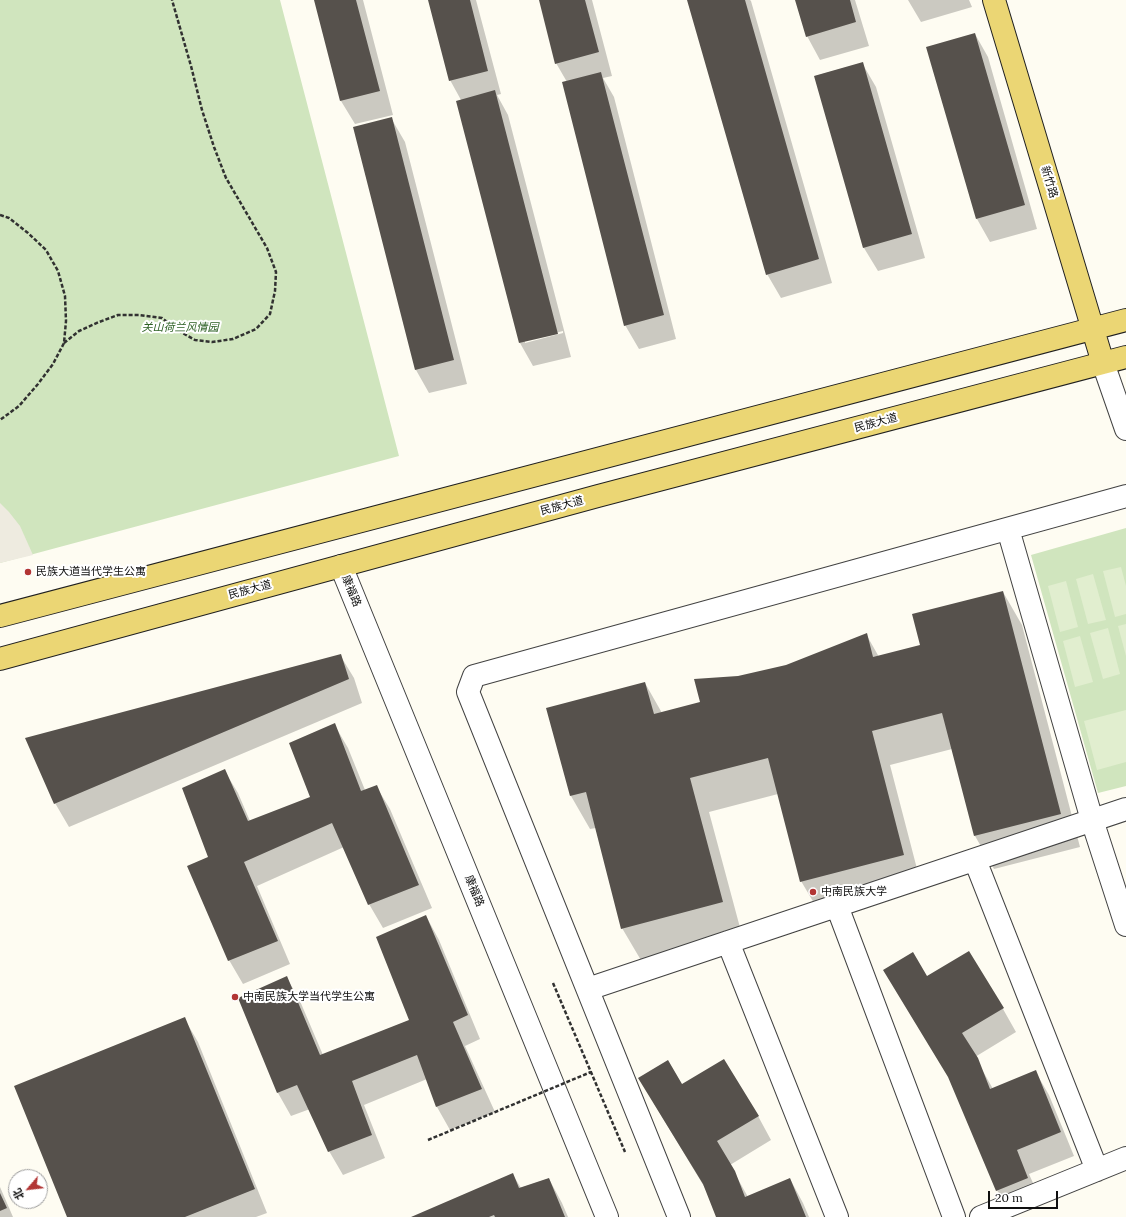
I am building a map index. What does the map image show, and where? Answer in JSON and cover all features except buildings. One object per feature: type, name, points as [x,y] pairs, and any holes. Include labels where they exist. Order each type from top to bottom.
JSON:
[{"type":"main road","name":"新竹路","points":[[994,0],[1103,363]]},
{"type":"main road","points":[[0,616],[1126,320]]},
{"type":"main road","name":"民族大道","points":[[0,659],[621,490],[1126,357]]},
{"type":"street","points":[[1103,363],[1126,428]]},
{"type":"street","points":[[679,1217],[468,692],[474,676],[1126,496]]},
{"type":"street","points":[[1008,529],[1092,820],[1126,925]]},
{"type":"street","name":"康福路","points":[[341,566],[607,1217]]},
{"type":"street","points":[[588,989],[1126,809]]},
{"type":"street","points":[[975,860],[1097,1170]]},
{"type":"street","points":[[838,906],[954,1217]]},
{"type":"street","points":[[728,942],[837,1217]]},
{"type":"street","points":[[981,1217],[1126,1158]]},
{"type":"path","points":[[0,420],[19,406],[38,384],[53,364],[64,343],[79,330],[99,322],[118,316],[139,315],[162,318],[179,331],[195,340],[212,342],[233,339],[256,329],[270,314],[275,291],[276,272],[267,248],[226,178],[214,147],[202,110],[172,0]]},
{"type":"path","points":[[0,215],[8,218],[28,233],[46,250],[58,271],[65,296],[66,321],[64,343]]},
{"type":"path","points":[[553,983],[625,1152]]},
{"type":"path","points":[[428,1140],[591,1072]]},
{"type":"green space","name":"关山荷兰风情园","points":[[0,0],[280,0],[399,456],[0,563]]},
{"type":"green space","points":[[1126,528],[1126,786],[1098,793],[1031,555]]},
{"type":"green space","points":[[1121,567],[1126,586],[1126,614],[1115,617],[1103,571]]},
{"type":"green space","points":[[1093,574],[1106,620],[1088,624],[1076,579]]},
{"type":"green space","points":[[1066,581],[1078,627],[1060,632],[1048,586]]},
{"type":"green space","points":[[1126,624],[1126,656],[1118,626]]},
{"type":"green space","points":[[1108,628],[1120,674],[1103,679],[1090,633]]},
{"type":"green space","points":[[1080,636],[1093,682],[1075,687],[1063,641]]},
{"type":"green space","points":[[1126,710],[1126,762],[1097,770],[1084,721]]},
{"type":"shaded area","points":[[0,503],[20,526],[33,555],[0,563]]},
{"type":"place","name":"民族大道当代学生公寓","points":[[28,572]]},
{"type":"place","name":"中南民族大学","points":[[813,892]]},
{"type":"place","name":"中南民族大学当代学生公寓","points":[[235,997]]}]
